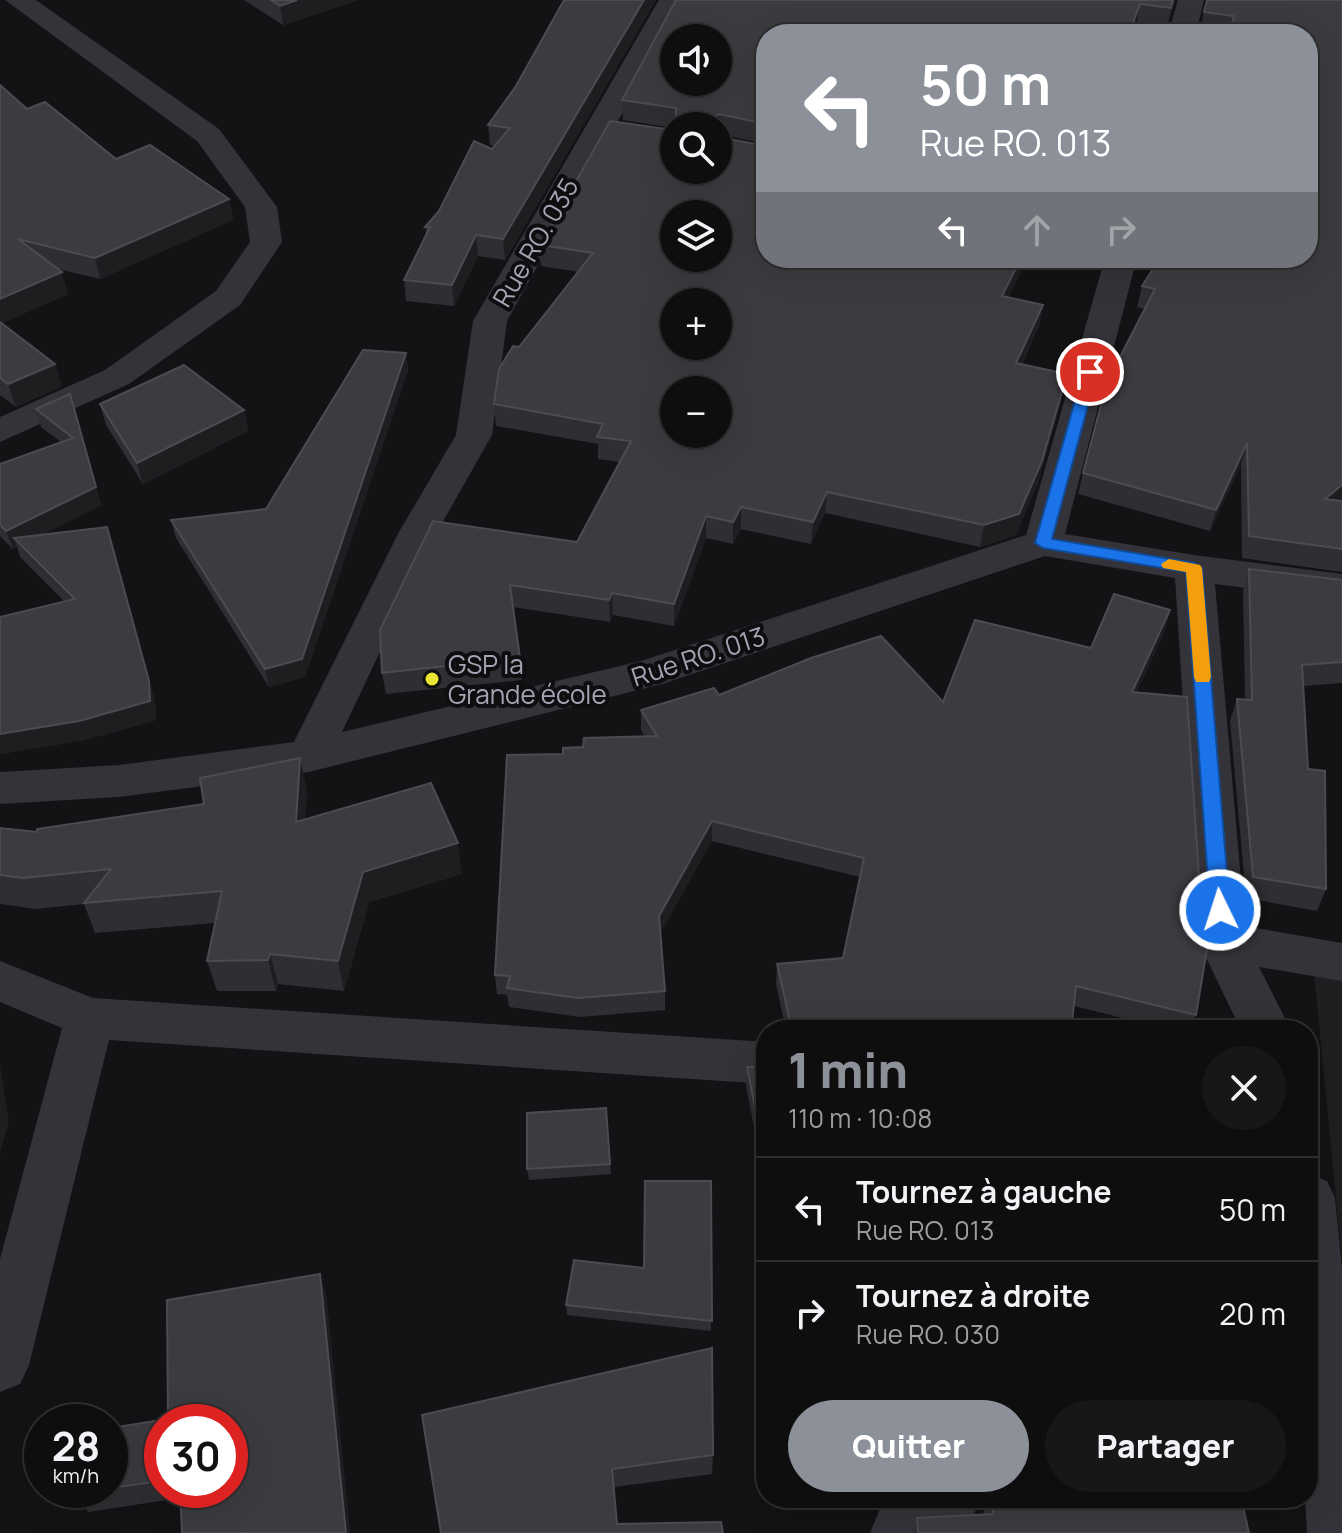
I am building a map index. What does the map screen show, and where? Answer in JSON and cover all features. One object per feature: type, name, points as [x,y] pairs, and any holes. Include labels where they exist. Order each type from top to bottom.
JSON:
[{"type":"street","points":[[0,431],[117,377],[179,333],[228,298],[266,242],[261,207],[208,135],[18,0]]},
{"type":"street","name":"Rue RO. 035","points":[[309,756],[418,532],[474,435],[490,321],[615,130],[672,0]]},
{"type":"street","points":[[1185,24],[1191,0]]},
{"type":"street","points":[[1043,543],[1118,268]]},
{"type":"street","name":"Rue RO. 013","points":[[0,788],[119,781],[309,756],[647,674],[1043,543],[1194,568],[1342,587]]},
{"type":"street","points":[[1194,568],[1222,941],[1261,1020]]},
{"type":"street","points":[[1222,941],[1342,962]]},
{"type":"street","points":[[0,981],[90,1018],[756,1062]]},
{"type":"street","points":[[0,1365],[90,1018]]},
{"type":"street","points":[[1318,1372],[1338,1533]]},
{"type":"street","points":[[901,1533],[937,1508]]},
{"type":"shaded area","points":[[1312,952],[1342,957],[1342,1262]]},
{"type":"building","points":[[271,0],[297,0],[280,6]]},
{"type":"building","points":[[564,0],[644,0],[503,239],[476,235],[452,285],[404,280],[430,227],[425,227],[439,211],[474,141],[492,149],[510,128],[488,125],[516,86]]},
{"type":"building","points":[[676,0],[1173,0],[1171,8],[1140,4],[1133,24],[756,24],[756,122],[732,117],[732,112],[676,112],[676,108],[622,100],[660,30],[660,96],[732,96],[732,24],[663,24]]},
{"type":"building","points":[[1207,0],[1342,0],[1342,485],[1325,499],[1342,501],[1342,549],[1249,536],[1247,443],[1216,510],[1083,473],[1107,382],[1155,289],[1142,286],[1154,268],[1318,268],[1318,24],[1232,24],[1234,16],[1204,12]]},
{"type":"building","points":[[0,85],[27,109],[45,102],[116,159],[150,145],[229,199],[95,258],[18,239],[62,272],[0,299]]},
{"type":"building","points":[[610,121],[660,128],[660,184],[732,184],[732,140],[756,144],[756,268],[1016,268],[1002,296],[1043,305],[1016,363],[1067,374],[1042,461],[1019,514],[984,525],[827,492],[813,522],[741,507],[733,522],[706,516],[674,604],[612,593],[609,600],[510,585],[520,658],[382,673],[380,630],[433,521],[577,542],[631,441],[597,437],[603,424],[494,404],[499,369],[513,346],[519,347],[593,253],[540,245]]},
{"type":"building","points":[[0,322],[55,364],[8,384],[0,378]]},
{"type":"building","points":[[363,350],[406,353],[302,659],[265,669],[171,520],[266,509]]},
{"type":"building","points":[[184,365],[244,410],[137,463],[100,404]]},
{"type":"building","points":[[70,394],[96,487],[6,531],[0,525],[0,464],[73,438],[36,409]]},
{"type":"building","points":[[107,527],[149,681],[150,701],[79,721],[0,734],[0,617],[75,599],[14,538]]},
{"type":"building","points":[[1249,569],[1342,580],[1342,662],[1302,665],[1308,769],[1325,771],[1326,889],[1253,877],[1237,699],[1252,700]]},
{"type":"building","points":[[1114,594],[1170,610],[1132,692],[1187,697],[1202,922],[1209,937],[1196,1015],[1076,986],[1072,1020],[790,1020],[777,964],[843,958],[864,858],[712,821],[659,916],[665,991],[578,998],[507,988],[510,976],[495,975],[507,755],[563,754],[563,748],[583,747],[584,738],[657,736],[641,710],[714,688],[719,695],[811,658],[881,636],[943,702],[975,620],[1091,648]]},
{"type":"building","points":[[300,758],[296,822],[431,783],[458,843],[363,872],[338,961],[270,954],[268,960],[207,961],[222,891],[84,903],[111,869],[23,878],[0,875],[0,828],[37,832],[37,829],[204,804],[200,778]]},
{"type":"building","points":[[747,1067],[756,1067],[756,1113]]},
{"type":"building","points":[[606,1108],[610,1164],[527,1169],[527,1113]]},
{"type":"building","points":[[645,1181],[711,1181],[712,1321],[566,1305],[574,1260],[644,1268]]},
{"type":"building","points":[[320,1274],[346,1533],[182,1533],[181,1508],[248,1508],[248,1404],[168,1404],[167,1300]]},
{"type":"building","points":[[712,1348],[713,1455],[612,1469],[617,1524],[721,1522],[723,1533],[441,1533],[422,1415]]},
{"type":"building","points":[[144,1423],[144,1483],[128,1486],[128,1425]]},
{"type":"building","points":[[992,1508],[1243,1508],[1249,1533],[918,1533],[917,1518],[993,1514]]},
{"type":"slow traffic","points":[[1169,564],[1194,568],[1202,677]]},
{"type":"place","name":"GSP la Grande école","points":[[432,679]]},
{"type":"route","points":[[1090,372],[1043,543],[1194,568],[1220,910]]}]
